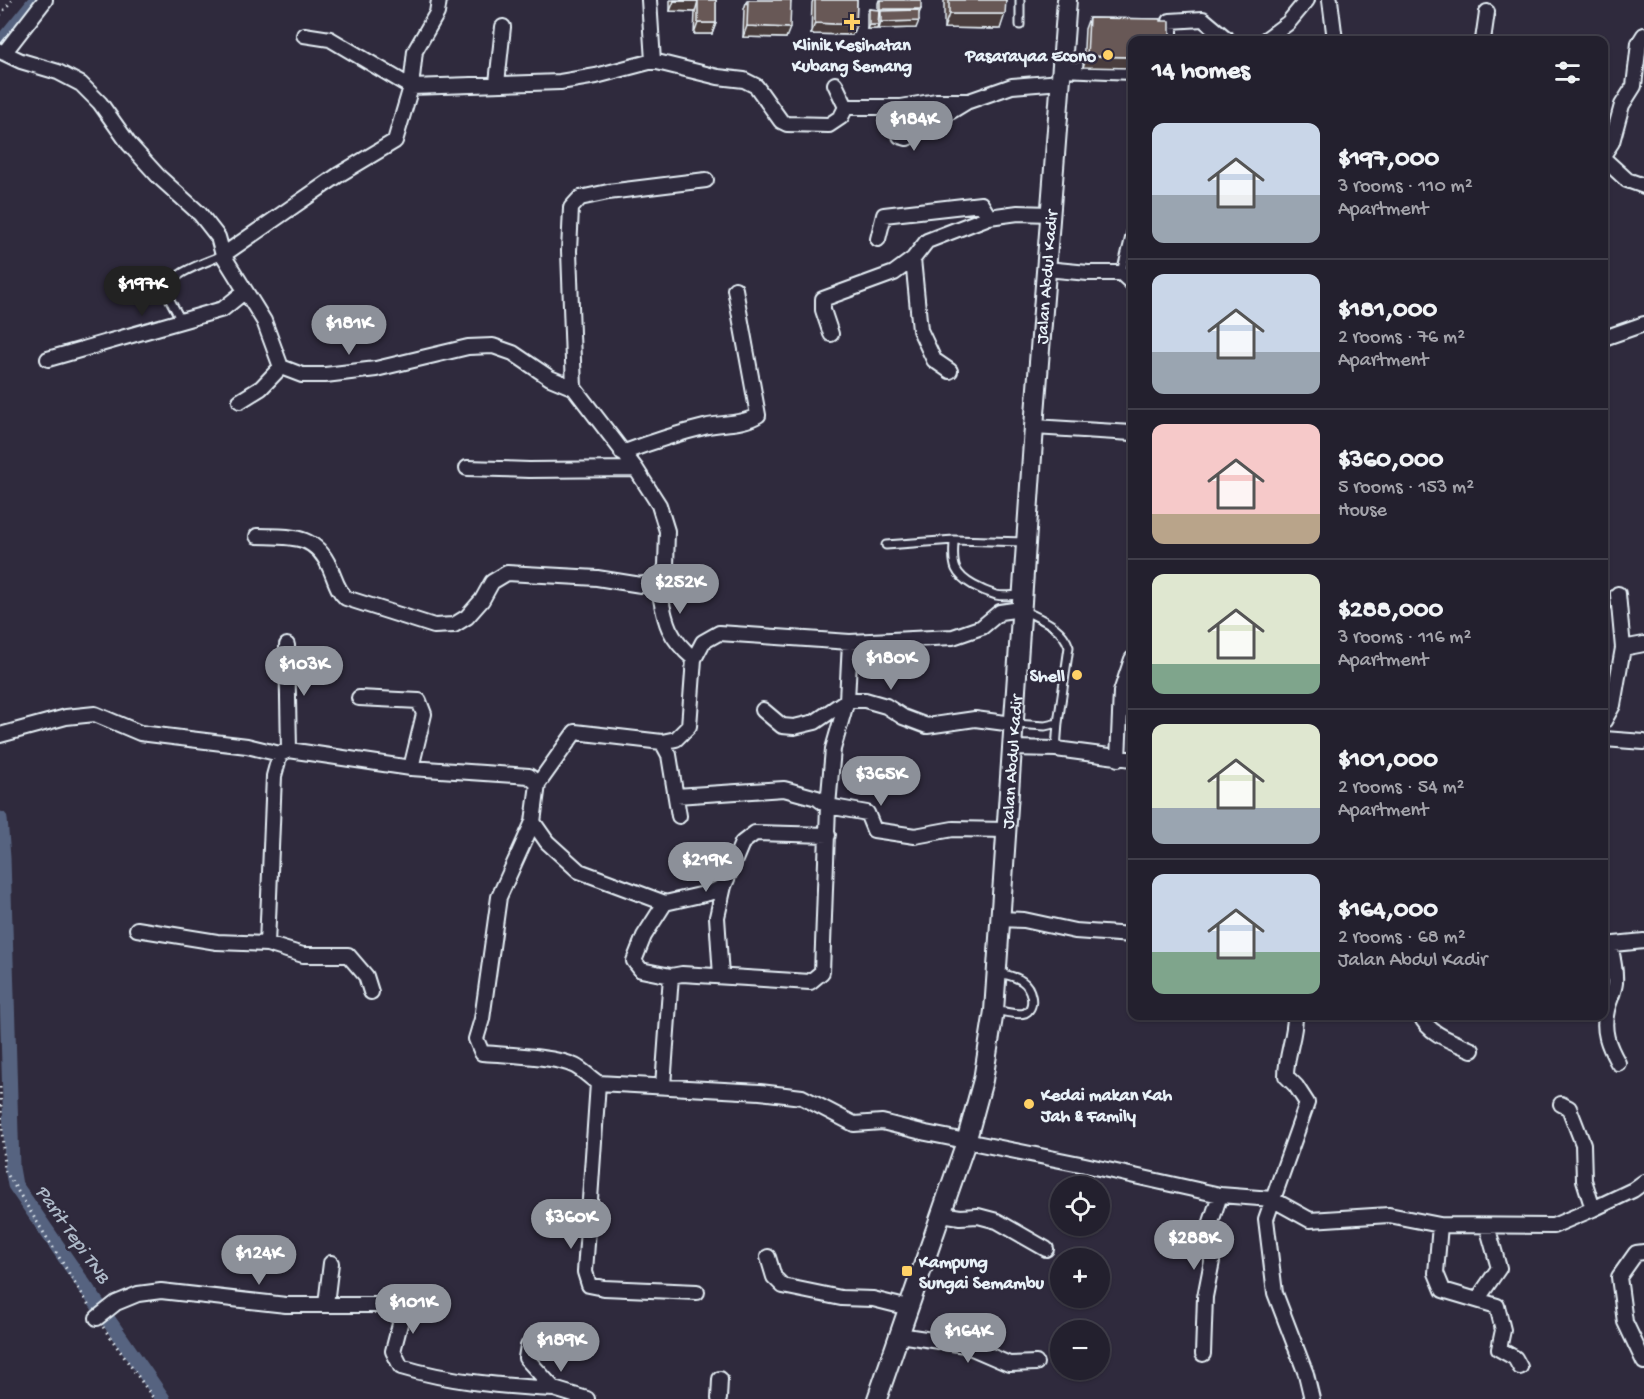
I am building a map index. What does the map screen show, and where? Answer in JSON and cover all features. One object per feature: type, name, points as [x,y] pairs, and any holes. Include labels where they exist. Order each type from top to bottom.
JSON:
[{"type":"main road","name":"Jalan Abdul Kadir","points":[[877,1399],[966,1142],[983,1080],[994,1011],[1034,427],[1067,0]]},
{"type":"street","points":[[45,0],[2,52],[21,61],[58,72],[81,84],[100,102],[129,144],[159,177],[200,214],[218,237],[223,255],[264,321],[281,367],[302,375],[325,375],[376,369],[468,347],[493,346],[513,353],[550,378],[573,388],[636,469],[659,505],[667,531],[668,559],[663,574],[641,585],[597,578],[507,573],[492,582],[482,600],[461,622],[454,625],[434,626],[346,598],[338,588],[326,559],[310,542],[302,538],[257,536]]},
{"type":"street","points":[[223,255],[340,174],[395,141],[411,87],[415,51],[436,14],[440,0]]},
{"type":"street","points":[[649,0],[653,61]]},
{"type":"street","points":[[1270,36],[1288,23],[1307,0]]},
{"type":"street","points":[[1330,0],[1334,36]]},
{"type":"street","points":[[1484,36],[1487,12]]},
{"type":"street","points":[[1170,36],[1170,21],[1203,19],[1223,36]]},
{"type":"street","points":[[497,83],[503,27]]},
{"type":"street","points":[[304,35],[330,39],[411,87],[560,82],[596,76],[653,61],[718,77],[751,82],[781,121],[787,124],[829,125],[841,117],[846,107]]},
{"type":"street","points":[[1608,148],[1612,142],[1622,105],[1634,86],[1639,43],[1644,35]]},
{"type":"street","points":[[901,107],[896,124],[900,136],[907,138],[969,101],[1012,86],[1061,75],[1128,72]]},
{"type":"street","points":[[836,84],[846,107]]},
{"type":"street","points":[[846,107],[901,107],[936,101],[969,101]]},
{"type":"street","points":[[1608,163],[1627,180],[1644,186]]},
{"type":"street","points":[[573,388],[569,251],[571,208],[580,198],[608,192],[706,180]]},
{"type":"street","points":[[878,239],[884,215],[981,204],[989,217]]},
{"type":"street","points":[[831,334],[823,310],[824,299],[894,273],[913,259],[927,241],[989,217],[1018,213],[1050,214]]},
{"type":"street","points":[[913,259],[920,330],[934,360],[950,371]]},
{"type":"street","points":[[1046,269],[1121,273],[1128,279]]},
{"type":"street","points":[[622,453],[667,437],[710,426],[751,420],[758,415],[735,290]]},
{"type":"street","points":[[48,359],[223,309],[244,292]]},
{"type":"street","points":[[1608,337],[1644,324]]},
{"type":"street","points":[[240,401],[261,388],[281,367]]},
{"type":"street","points":[[1034,427],[1128,433]]},
{"type":"street","points":[[467,468],[636,469]]},
{"type":"street","points":[[657,579],[670,632],[677,645],[694,659]]},
{"type":"street","points":[[1608,714],[1613,705],[1623,648],[1618,594]]},
{"type":"street","points":[[1022,602],[1000,612],[982,627],[953,638],[850,642],[718,633],[703,642],[694,659],[689,726],[676,739],[662,742],[575,732],[538,784],[533,822],[499,897],[482,1019],[476,1039],[482,1053],[564,1063],[575,1066],[598,1083],[760,1092],[802,1097],[854,1124],[882,1122],[966,1142],[1220,1195],[1272,1199],[1310,1220],[1389,1215],[1440,1225],[1553,1226],[1633,1190],[1644,1182]]},
{"type":"street","points":[[665,903],[644,936],[634,961],[640,970],[671,976],[682,974],[810,982],[822,972],[832,749],[848,700],[850,642]]},
{"type":"street","points":[[1623,648],[1644,644]]},
{"type":"street","points":[[267,944],[274,776],[284,752],[287,645]]},
{"type":"street","points":[[1118,759],[1121,692],[1128,670]]},
{"type":"street","points":[[359,698],[419,701],[424,714],[411,768]]},
{"type":"street","points":[[763,710],[782,726],[794,728],[815,722],[848,700],[865,700],[886,706],[903,717],[927,726],[975,719],[1013,724]]},
{"type":"street","points":[[0,735],[66,717],[95,714],[140,733],[411,768],[530,776],[538,784]]},
{"type":"street","points":[[1608,739],[1644,742]]},
{"type":"street","points":[[662,742],[669,755],[679,816]]},
{"type":"street","points":[[1012,748],[1056,749],[1128,759]]},
{"type":"street","points":[[676,796],[784,789],[817,798],[828,806],[867,813],[874,830],[915,836],[953,829],[1006,830]]},
{"type":"street","points":[[533,822],[547,842],[579,872],[665,903],[708,893],[724,886]]},
{"type":"street","points":[[721,976],[717,917],[724,886],[742,843],[755,833],[828,835]]},
{"type":"street","points":[[1000,919],[1024,920],[1075,931],[1128,935]]},
{"type":"street","points":[[137,929],[217,942],[267,944],[303,955],[348,955],[366,976],[371,992]]},
{"type":"street","points":[[1608,945],[1644,941]]},
{"type":"street","points":[[1608,948],[1615,969],[1614,986],[1608,1007]]},
{"type":"street","points":[[663,1086],[671,976]]},
{"type":"street","points":[[1295,1020],[1295,1031],[1287,1053],[1286,1076],[1296,1086],[1306,1103],[1266,1220],[1275,1293],[1306,1374],[1312,1399]]},
{"type":"street","points":[[1422,1020],[1439,1035],[1472,1050]]},
{"type":"street","points":[[1605,1020],[1604,1027],[1608,1045],[1618,1063]]},
{"type":"street","points":[[598,1083],[585,1272],[589,1285],[604,1288],[697,1292]]},
{"type":"street","points":[[1561,1104],[1569,1108],[1583,1144],[1584,1180],[1593,1209]]},
{"type":"street","points":[[1203,1354],[1205,1297],[1212,1261],[1209,1228],[1220,1195]]},
{"type":"street","points":[[942,1214],[960,1217],[978,1216],[997,1221],[1046,1249]]},
{"type":"street","points":[[1440,1225],[1436,1273],[1443,1290],[1497,1306],[1503,1330],[1499,1349],[1515,1358],[1520,1367]]},
{"type":"street","points":[[1477,1299],[1498,1268],[1487,1226]]},
{"type":"street","points":[[1644,1252],[1636,1253],[1619,1277],[1625,1322],[1644,1362]]},
{"type":"street","points":[[768,1257],[774,1276],[783,1286],[841,1298],[873,1299],[909,1308]]},
{"type":"street","points":[[326,1304],[331,1263]]},
{"type":"street","points":[[98,1317],[116,1303],[138,1294],[161,1292],[286,1305],[391,1305],[398,1310],[400,1324],[393,1351],[401,1367],[428,1375],[468,1382],[554,1389],[587,1399]]},
{"type":"street","points":[[899,1335],[965,1345],[1009,1364],[1036,1364]]},
{"type":"street","points":[[528,1346],[526,1358],[554,1389]]},
{"type":"street","points":[[718,1399],[720,1379]]},
{"type":"lane","points":[[1020,0],[1020,25]]},
{"type":"lane","points":[[1121,273],[1128,244]]},
{"type":"lane","points":[[182,322],[165,291],[167,285],[182,274],[223,255]]},
{"type":"lane","points":[[886,545],[954,540],[1026,542]]},
{"type":"lane","points":[[954,540],[953,561],[961,576],[974,585],[1022,602],[1065,636],[1069,647],[1056,749]]},
{"type":"lane","points":[[1013,724],[1045,726],[1058,723]]},
{"type":"lane","points":[[994,1011],[1019,1014],[1026,1012],[1031,1006],[1032,998],[1024,981],[1014,976],[997,973]]},
{"type":"path","points":[[0,15],[12,0]]},
{"type":"path","points":[[0,1087],[4,1169],[98,1317],[154,1399]]},
{"type":"building","points":[[674,0],[716,0],[716,23],[698,23],[698,1]]},
{"type":"building","points":[[748,0],[791,0],[790,28],[747,26]]},
{"type":"building","points":[[815,0],[857,0],[856,25],[815,23]]},
{"type":"building","points":[[880,0],[921,0],[921,9],[880,9]]},
{"type":"building","points":[[949,0],[1006,0],[1005,14],[949,14]]},
{"type":"building","points":[[869,9],[879,10],[878,25],[869,25]]},
{"type":"building","points":[[919,10],[919,21],[881,22],[881,11]]},
{"type":"building","points":[[1089,18],[1170,21],[1170,36],[1128,36],[1128,57],[1087,56]]},
{"type":"waterway","name":"Parit Tepi TNB","points":[[0,44],[36,0]]},
{"type":"waterway","name":"Parit Tepi TNB","points":[[0,819],[12,1168],[15,1185],[163,1399]]},
{"type":"place","name":"Klinik Kesihatan Kubang Semang","points":[[852,22]]},
{"type":"place","name":"Pasarayaa Econo","points":[[1108,55]]},
{"type":"place","name":"Shell","points":[[1077,675]]},
{"type":"place","name":"Kedai makan Kah Jah & Family","points":[[1029,1104]]},
{"type":"place","name":"Kampung Sungai Semambu","points":[[907,1271]]}]
